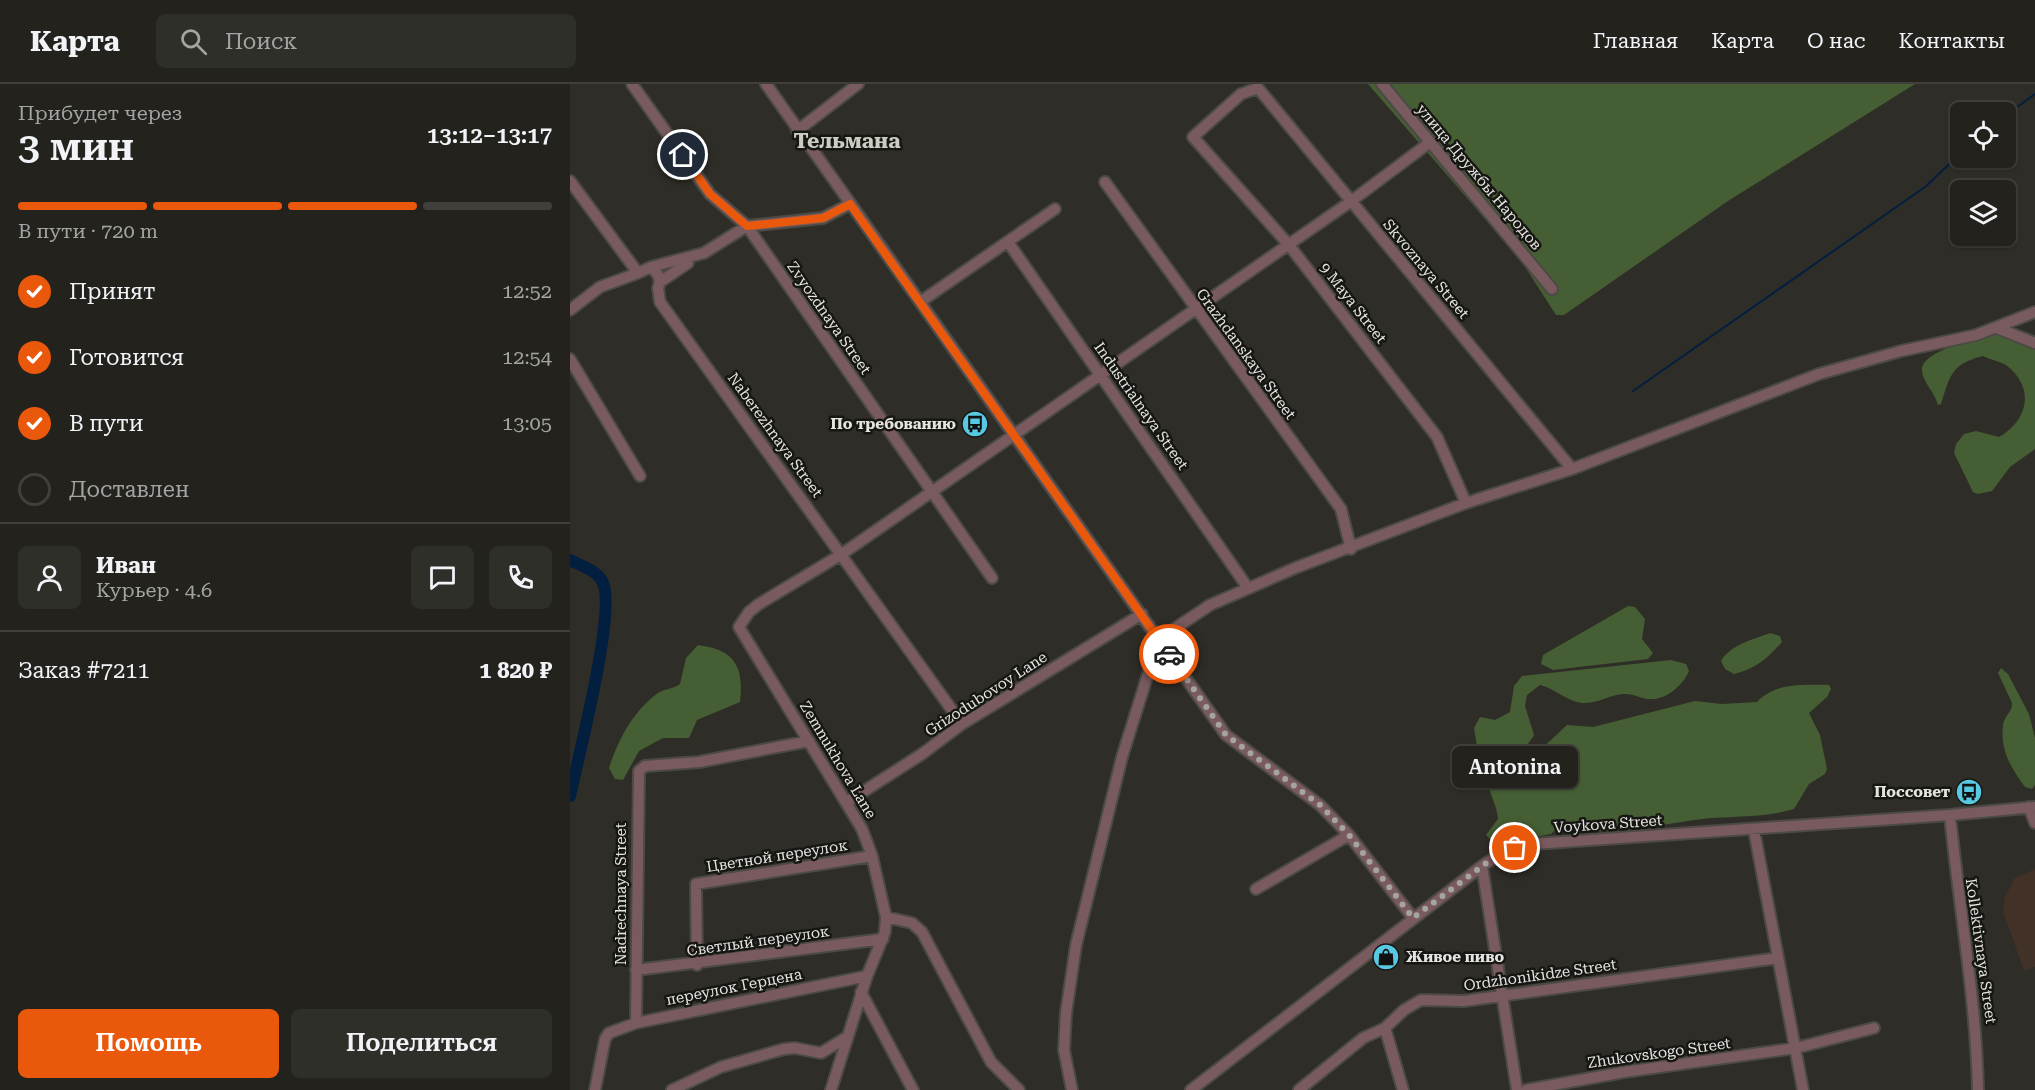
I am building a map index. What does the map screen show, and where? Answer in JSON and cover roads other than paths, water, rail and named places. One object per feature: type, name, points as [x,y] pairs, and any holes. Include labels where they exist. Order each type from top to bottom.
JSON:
[{"type":"street","name":"Zvyozdnaya Street","points":[[632,84],[710,194],[747,226],[992,578]]},
{"type":"street","points":[[766,84],[797,131],[1015,434],[1226,735],[1320,805],[1349,835],[1413,918]]},
{"type":"street","points":[[797,131],[858,84]]},
{"type":"street","name":"улица Дружбы Народов","points":[[1382,84],[1552,289]]},
{"type":"street","name":"9 Maya Street","points":[[1257,88],[1242,94],[1193,137],[1288,244],[1437,437],[1466,503]]},
{"type":"street","name":"Skvoznaya Street","points":[[1257,88],[1572,469]]},
{"type":"street","points":[[842,554],[1350,202],[1429,143]]},
{"type":"street","points":[[570,181],[638,273]]},
{"type":"street","name":"Grazhdanskaya Street","points":[[1105,182],[1195,310],[1341,508],[1351,549]]},
{"type":"street","points":[[660,282],[747,226],[823,218],[850,204]]},
{"type":"street","points":[[920,302],[1055,209]]},
{"type":"street","name":"Industrialnaya Street","points":[[1008,242],[1248,588]]},
{"type":"street","points":[[570,310],[600,287],[651,267],[704,253]]},
{"type":"street","name":"Naberezhnaya Street","points":[[651,267],[658,275],[660,282],[658,288],[660,302],[962,724]]},
{"type":"street","points":[[1072,1090],[1064,1050],[1066,1013],[1076,945],[1122,757],[1159,639],[1210,605],[1248,588],[1466,503],[1572,469],[1820,374],[1997,328],[2035,312]]},
{"type":"street","points":[[1997,328],[2035,343]]},
{"type":"street","points":[[570,358],[640,476]]},
{"type":"street","name":"Zemnukhova Lane","points":[[831,1090],[861,992],[883,939],[886,916],[872,856],[862,829],[739,627],[749,612],[759,604],[842,554]]},
{"type":"street","name":"Grizodubovoy Lane","points":[[847,802],[922,754],[962,724],[1142,614]]},
{"type":"street","name":"Nadrechnaya Street","points":[[636,1023],[636,815],[638,776],[642,767],[699,762],[809,741]]},
{"type":"street","points":[[2032,807],[2035,824]]},
{"type":"street","name":"Voykova Street","points":[[1191,1090],[1498,855],[1533,844],[1754,830],[2032,807]]},
{"type":"street","name":"Kollektivnaya Street","points":[[1950,815],[1956,883],[1977,1029],[1977,1090]]},
{"type":"street","points":[[1754,830],[1803,1090]]},
{"type":"street","points":[[1256,889],[1349,835]]},
{"type":"street","name":"Цветной переулок","points":[[697,965],[696,884],[872,856]]},
{"type":"street","points":[[1482,866],[1517,1090]]},
{"type":"street","points":[[886,916],[912,923],[922,932],[991,1062],[1019,1090]]},
{"type":"street","name":"Светлый переулок","points":[[636,970],[697,965],[883,939]]},
{"type":"street","name":"Ordzhonikidze Street","points":[[1299,1090],[1363,1038],[1384,1028],[1404,1010],[1421,1000],[1464,1001],[1778,958]]},
{"type":"street","name":"переулок Герцена","points":[[595,1090],[602,1046],[609,1033],[636,1023],[867,976]]},
{"type":"street","points":[[861,992],[913,1090]]},
{"type":"street","points":[[1384,1028],[1403,1090]]},
{"type":"street","name":"Zhukovskogo Street","points":[[1526,1090],[1624,1072],[1796,1048],[1874,1028]]},
{"type":"street","points":[[672,1090],[721,1067],[784,1049],[795,1048],[821,1053],[847,1037]]},
{"type":"waterway","points":[[2016,108],[2035,94]]},
{"type":"waterway","points":[[1633,391],[1925,187],[1950,163]]},
{"type":"waterway","points":[[570,560],[589,569],[601,579],[606,599],[600,653],[570,796]]},
{"type":"place","name":"По требованию","points":[[975,424]]},
{"type":"place","name":"Поссовет","points":[[1969,792]]},
{"type":"place","name":"Antonina","points":[[1515,848]]},
{"type":"place","name":"Живое пиво","points":[[1386,957]]},
{"type":"district","name":"Тельмана","points":[[847,141]]}]
